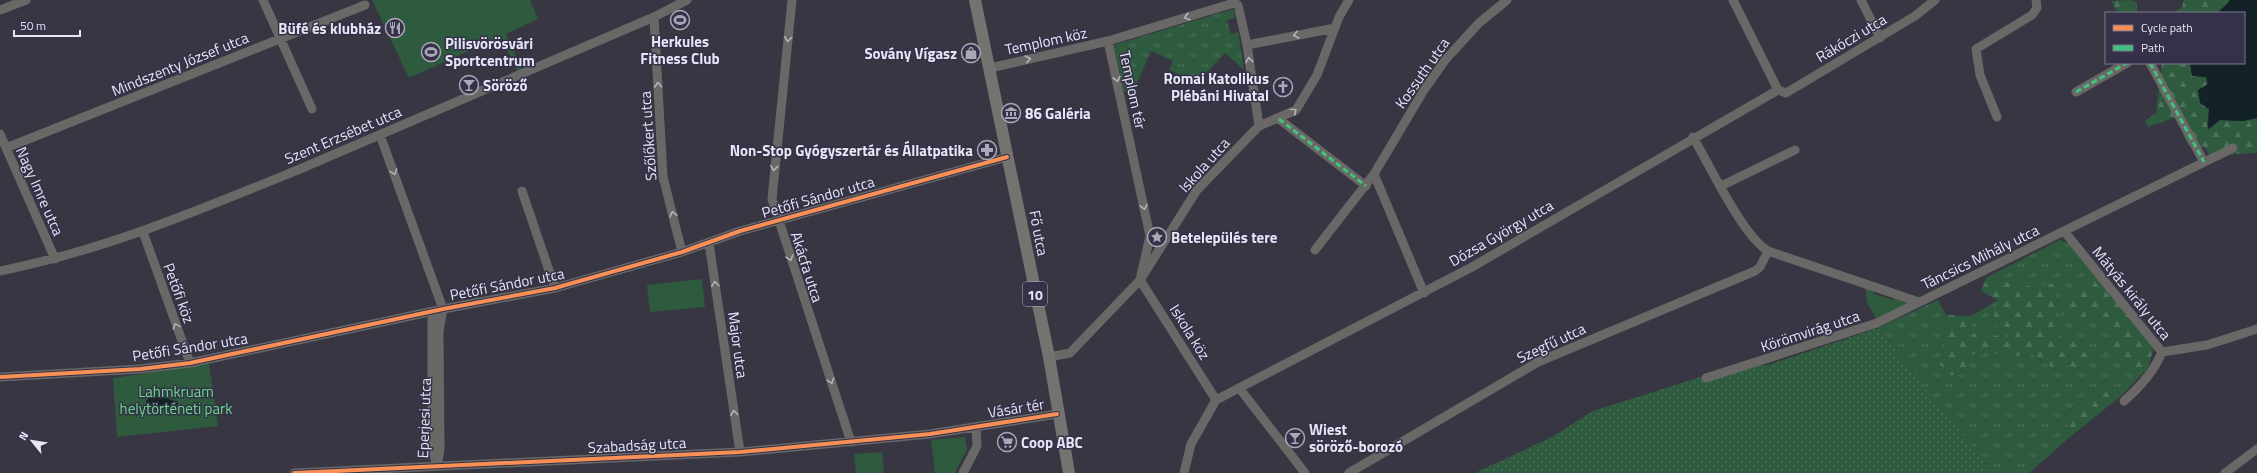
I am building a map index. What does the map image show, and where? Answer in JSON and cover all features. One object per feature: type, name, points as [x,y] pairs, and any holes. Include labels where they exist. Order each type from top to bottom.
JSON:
[{"type":"main road","name":"Fő utca","points":[[975,0],[1048,357],[1057,414],[1069,473]]},
{"type":"street","points":[[0,10],[26,0]]},
{"type":"street","points":[[263,0],[312,109]]},
{"type":"street","name":"Szent Erzsébet utca","points":[[0,271],[55,259],[143,232],[380,135],[654,17],[687,0]]},
{"type":"street","name":"Akácfa utca","points":[[792,0],[772,182],[772,200],[777,220],[851,442]]},
{"type":"street","name":"Iskola utca","points":[[1048,357],[1070,353],[1140,280],[1197,190],[1259,126],[1268,121],[1279,119],[1296,110],[1303,101],[1317,75],[1335,28],[1349,0]]},
{"type":"street","name":"Kossuth utca","points":[[1315,250],[1366,186],[1424,90],[1446,59],[1479,23],[1507,0]]},
{"type":"street","points":[[1733,0],[1778,90]]},
{"type":"street","points":[[1861,0],[1880,38]]},
{"type":"street","name":"Rákóczi utca","points":[[1778,90],[1786,93],[1880,38],[1926,9],[1935,0]]},
{"type":"street","points":[[1997,117],[1980,75],[1976,49],[2032,15],[2037,8],[2036,0]]},
{"type":"street","name":"Templom tér","points":[[1140,280],[1150,236],[1108,41],[1234,3],[1238,5],[1247,45],[1259,126]]},
{"type":"street","name":"Mindszenty József utca","points":[[6,148],[365,5]]},
{"type":"street","name":"Szőlőkert utca","points":[[654,17],[663,177],[682,252]]},
{"type":"street","points":[[1247,45],[1335,28]]},
{"type":"street","name":"Templom köz","points":[[990,68],[1108,41]]},
{"type":"street","points":[[2076,92],[2126,64]]},
{"type":"street","points":[[2151,64],[2204,162]]},
{"type":"street","name":"Dózsa György utca","points":[[1216,400],[1240,389],[1472,267],[1693,137],[1778,90]]},
{"type":"street","points":[[1279,119],[1366,186]]},
{"type":"street","name":"Nagy Imre utca","points":[[0,134],[55,259]]},
{"type":"street","points":[[380,135],[443,309]]},
{"type":"street","name":"Táncsics Mihály utca","points":[[1693,137],[1755,241],[1768,251],[1918,302],[2233,148]]},
{"type":"street","points":[[1721,186],[1795,150]]},
{"type":"street","name":"Petőfi Sándor utca","points":[[0,377],[140,369],[190,362],[443,309],[555,288],[682,252],[740,231],[777,220],[1007,157]]},
{"type":"street","points":[[1374,174],[1424,293]]},
{"type":"street","points":[[522,191],[555,288]]},
{"type":"street","name":"Mátyás király utca","points":[[2064,230],[2162,352],[2207,345],[2257,329]]},
{"type":"street","name":"Petőfi köz","points":[[143,232],[190,362]]},
{"type":"street","name":"Major utca","points":[[709,243],[740,452]]},
{"type":"street","name":"Szegfű utca","points":[[1349,473],[1538,362],[1755,271],[1760,267],[1768,251]]},
{"type":"street","name":"Iskola köz","points":[[1140,280],[1216,400]]},
{"type":"street","name":"Körömvirág utca","points":[[1706,378],[1877,323],[1918,302]]},
{"type":"street","name":"Eperjesi utca","points":[[437,466],[432,448],[432,319],[443,309]]},
{"type":"street","points":[[2124,401],[2141,387],[2159,360],[2162,352]]},
{"type":"street","points":[[1240,389],[1305,473]]},
{"type":"street","points":[[1184,473],[1192,444],[1216,400]]},
{"type":"street","name":"Vásár tér","points":[[963,473],[977,446],[978,427],[1057,414]]},
{"type":"street","name":"Szabadság utca","points":[[294,473],[419,470],[437,466],[740,452],[930,434],[978,427]]},
{"type":"street","points":[[2224,473],[2257,449]]},
{"type":"green space","name":"Pilisvörösvári Sportcentrum","points":[[372,0],[530,0],[538,19],[506,34],[522,69],[517,71],[501,36],[409,78]]},
{"type":"green space","points":[[2131,0],[2137,2],[2137,12],[2117,12],[2111,1]]},
{"type":"green space","points":[[2184,0],[2230,0],[2219,12],[2174,12],[2182,7]]},
{"type":"green space","points":[[1233,9],[1235,18],[1227,20],[1231,34],[1238,32],[1244,70],[1225,53],[1198,82],[1190,75],[1187,78],[1169,70],[1173,61],[1151,51],[1132,95],[1124,91],[1114,45]]},
{"type":"green space","points":[[2162,64],[2190,64],[2192,76],[2206,77],[2209,109],[2207,126],[2210,129],[2220,120],[2243,121],[2257,118],[2257,153],[2210,155],[2205,147],[2188,145],[2182,132],[2190,126],[2182,115],[2148,127],[2145,121],[2156,113]]},
{"type":"green space","points":[[2060,240],[2072,245],[2097,277],[2093,311],[2114,323],[2122,354],[2130,367],[2148,368],[2121,396],[2110,382],[2104,380],[2066,414],[2070,437],[2029,473],[1992,473],[1878,328],[1938,300],[1946,315],[1940,365],[1984,350],[2008,357],[2033,354],[2054,369],[2067,365],[2085,370],[2084,342],[2062,340],[2055,320],[2056,282],[2037,288],[1987,277]]},
{"type":"green space","points":[[1987,277],[2037,288],[2056,282],[2055,320],[2062,340],[2084,342],[2093,356],[2085,370],[2067,365],[2054,369],[2033,354],[2008,357],[1984,350],[1967,357],[1967,375],[1951,375],[1940,365],[1946,315],[1971,316],[1970,330],[1974,334],[1984,331],[2008,340],[2008,332],[1992,324],[1998,300],[1981,291]]},
{"type":"green space","points":[[2097,277],[2154,347],[2148,368],[2130,367],[2122,354],[2104,353],[2113,323],[2093,311],[2082,319],[2062,315],[2066,299]]},
{"type":"green space","points":[[702,279],[705,307],[650,312],[647,285]]},
{"type":"green space","points":[[1865,285],[1875,289],[1874,294],[1893,300],[1895,295],[1916,303],[1878,322],[1867,302]]},
{"type":"green space","points":[[1998,300],[2008,332],[2008,340],[1984,331],[1974,334],[1970,330],[1971,316]]},
{"type":"green space","points":[[1878,328],[1992,473],[1475,473],[1552,437],[1593,411],[1761,358],[1765,366]]},
{"type":"green space","name":"Lahmkruam helytörténeti park","points":[[209,364],[218,426],[117,437],[113,378]]},
{"type":"green space","points":[[2104,380],[2110,382],[2121,396],[2070,437],[2066,415]]},
{"type":"green space","points":[[965,437],[967,449],[955,473],[935,473],[931,440]]},
{"type":"green space","points":[[882,452],[884,473],[856,473],[854,454]]},
{"type":"shaded area","points":[[2230,0],[2257,0],[2257,118],[2243,121],[2220,120],[2208,129],[2209,109],[2200,103],[2198,90],[2208,84],[2206,77],[2192,76],[2190,64],[2245,64],[2245,12],[2219,12]]},
{"type":"shaded area","points":[[153,395],[177,401],[178,404],[171,410],[166,407],[154,410],[146,404],[146,401]]},
{"type":"marked path","points":[[2076,92],[2125,64]]},
{"type":"marked path","points":[[2151,64],[2204,162]]},
{"type":"marked path","points":[[1279,119],[1366,186]]},
{"type":"cycle path","points":[[0,377],[140,369],[190,363],[443,309],[555,288],[682,252],[740,231],[1007,157]]},
{"type":"cycle path","points":[[294,473],[740,452],[930,434],[1057,414]]},
{"type":"place","name":"Herkules Fitness Club","points":[[680,20]]},
{"type":"place","name":"Büfé és klubház","points":[[395,28]]},
{"type":"place","name":"Pilisvörösvári Sportcentrum","points":[[431,52]]},
{"type":"place","name":"Sovány Vígasz","points":[[971,53]]},
{"type":"place","name":"Söröző","points":[[469,85]]},
{"type":"place","name":"Romai Katolikus Plébáni Hivatal","points":[[1283,87]]},
{"type":"place","name":"86 Galéria","points":[[1011,113]]},
{"type":"place","name":"Non-Stop Gyógyszertár és Állatpatika","points":[[987,150]]},
{"type":"place","name":"Betelepülés tere","points":[[1157,237]]},
{"type":"place","name":"Wiest söröző-borozó","points":[[1295,438]]},
{"type":"place","name":"Coop ABC","points":[[1007,442]]}]
